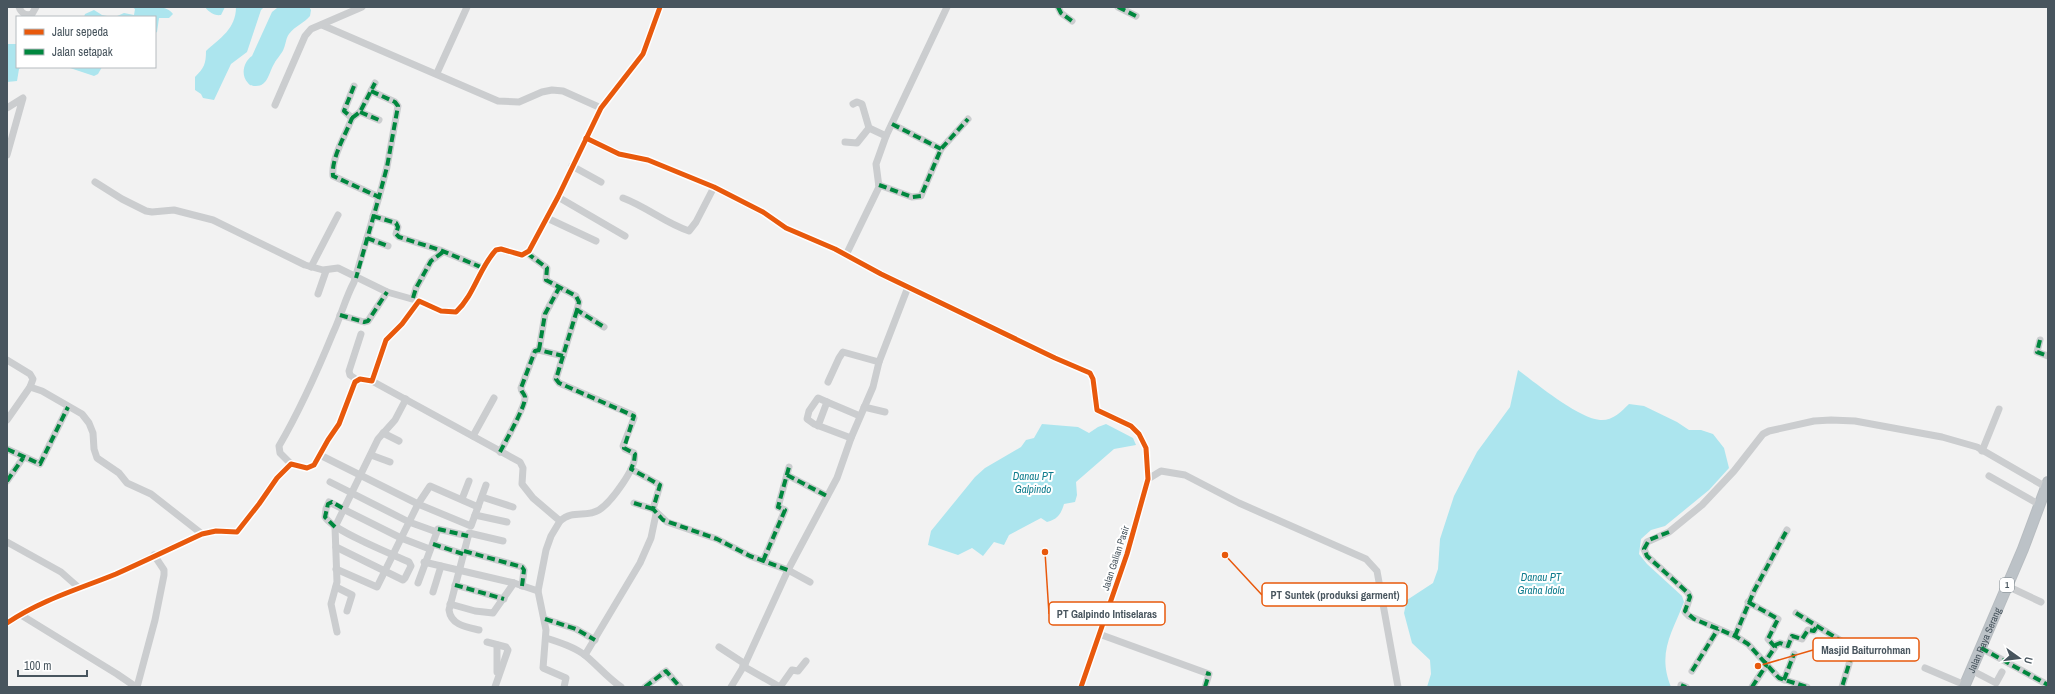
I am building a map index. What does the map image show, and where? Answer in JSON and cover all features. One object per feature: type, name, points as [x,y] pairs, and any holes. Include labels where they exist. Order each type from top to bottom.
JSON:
[{"type":"highway","name":"Jalan Raya Serang","points":[[1964,686],[2007,586],[2047,484]]},
{"type":"street","points":[[19,7],[22,13],[30,15],[34,12],[36,7]]},
{"type":"street","points":[[275,105],[304,36],[311,29],[362,7]]},
{"type":"street","points":[[437,73],[466,7]]},
{"type":"street","points":[[95,182],[115,196],[146,211],[152,212],[174,210],[219,222],[311,267],[326,271],[338,268],[386,292],[416,299],[441,311],[456,312],[475,287],[483,268],[494,252],[499,249],[518,255],[527,253],[558,197],[601,108],[644,54],[660,7]]},
{"type":"street","points":[[846,255],[879,185],[876,164],[886,136],[948,7]]},
{"type":"street","points":[[1058,7],[1061,13],[1072,22]]},
{"type":"street","points":[[1118,7],[1136,16]]},
{"type":"street","points":[[322,25],[437,73],[498,101],[519,102],[542,92],[552,90],[563,91],[601,108]]},
{"type":"street","points":[[375,83],[360,112],[352,118],[340,145],[333,168],[333,176],[379,197]]},
{"type":"street","points":[[352,118],[344,111],[354,86]]},
{"type":"street","points":[[357,380],[339,424],[314,465],[311,467],[304,467],[291,464],[280,453],[279,446],[316,374],[347,294],[356,278],[387,167],[398,106],[396,102],[371,91]]},
{"type":"street","points":[[7,108],[23,98],[7,155]]},
{"type":"street","points":[[852,104],[857,102],[862,104],[869,128],[886,136]]},
{"type":"street","points":[[360,112],[379,120]]},
{"type":"street","points":[[879,185],[912,197],[920,196],[941,149],[968,119]]},
{"type":"street","points":[[892,124],[941,149]]},
{"type":"street","points":[[845,142],[857,143],[869,128]]},
{"type":"street","points":[[586,138],[619,154],[648,160],[714,188],[758,210],[786,228],[846,255],[908,287],[879,362],[873,387],[851,438],[837,478],[788,570],[744,665],[731,687]]},
{"type":"street","points":[[572,166],[601,182]]},
{"type":"street","points":[[624,198],[641,205],[667,223],[689,231],[696,222],[714,188]]},
{"type":"street","points":[[558,197],[625,236]]},
{"type":"street","points":[[311,267],[338,215]]},
{"type":"street","points":[[373,216],[396,223],[397,236],[483,268]]},
{"type":"street","points":[[547,218],[596,241]]},
{"type":"street","points":[[367,238],[388,246]]},
{"type":"street","points":[[372,381],[386,340],[402,324],[416,299],[416,288],[431,261],[443,252]]},
{"type":"street","points":[[527,253],[547,268],[546,280],[576,296],[578,302],[577,310],[556,375],[559,383],[634,416],[623,446],[635,454],[631,469],[618,488],[599,510],[586,514],[572,514],[560,521],[551,536],[546,550],[538,591],[545,619],[546,638],[543,668],[566,678],[564,687]]},
{"type":"street","points":[[318,294],[326,271]]},
{"type":"street","name":"Jalan Galian Pasir","points":[[908,287],[1055,358],[1090,373],[1097,410],[1131,426],[1143,441],[1147,455],[1148,479],[1126,554],[1081,687]]},
{"type":"street","points":[[539,350],[545,314],[560,288]]},
{"type":"street","points":[[340,315],[364,322],[368,321],[386,292]]},
{"type":"street","points":[[577,310],[604,327]]},
{"type":"street","points":[[361,334],[349,371],[357,380],[372,381],[522,464],[522,484],[533,498],[560,521]]},
{"type":"street","points":[[2040,340],[2037,352],[2048,356]]},
{"type":"street","points":[[500,452],[518,416],[525,398],[521,388],[535,351],[539,350],[563,356]]},
{"type":"street","points":[[828,382],[843,352],[879,362]]},
{"type":"street","points":[[7,360],[32,376],[30,387],[7,420]]},
{"type":"street","points":[[30,387],[42,391],[82,414],[93,433],[95,455],[102,462],[119,473],[130,485],[151,494],[202,534]]},
{"type":"street","points":[[472,436],[494,398]]},
{"type":"street","points":[[851,438],[810,422],[807,419],[807,415],[818,398],[860,416]]},
{"type":"street","points":[[337,632],[331,604],[336,587],[335,527],[383,433],[395,420],[406,399]]},
{"type":"street","points":[[818,426],[827,402]]},
{"type":"street","points":[[7,450],[40,464],[68,406]]},
{"type":"street","points":[[864,407],[885,412]]},
{"type":"street","points":[[1982,451],[1999,409]]},
{"type":"street","points":[[1808,687],[1795,685],[1784,680],[1775,674],[1748,644],[1735,636],[1694,619],[1686,613],[1685,611],[1690,597],[1688,593],[1647,556],[1644,549],[1649,540],[1669,532],[1702,505],[1734,471],[1763,434],[1769,431],[1814,421],[1842,420],[1948,438],[1967,443],[2047,484]]},
{"type":"street","points":[[383,433],[399,442]]},
{"type":"street","points":[[371,455],[390,462]]},
{"type":"street","points":[[320,456],[418,504],[471,526],[486,485]]},
{"type":"street","points":[[7,481],[24,458]]},
{"type":"street","points":[[7,623],[78,587],[115,574],[202,534],[216,531],[234,532],[240,530],[274,482],[291,464]]},
{"type":"street","points":[[763,561],[785,510],[778,507],[789,467]]},
{"type":"street","points":[[585,655],[640,563],[651,538],[654,512],[660,485],[631,469]]},
{"type":"street","points":[[1148,479],[1161,471],[1185,475],[1239,503],[1366,559],[1377,571],[1398,687]]},
{"type":"street","points":[[787,476],[827,496]]},
{"type":"street","points":[[1989,476],[2040,504]]},
{"type":"street","points":[[462,499],[469,481]]},
{"type":"street","points":[[330,482],[409,522],[434,531]]},
{"type":"street","points":[[336,569],[377,587],[418,504],[430,486],[478,507]]},
{"type":"street","points":[[482,497],[513,507]]},
{"type":"street","points":[[336,547],[403,580],[411,566],[409,562],[335,527],[325,517],[328,504],[332,502],[401,538],[522,567],[524,570],[522,586]]},
{"type":"street","points":[[634,503],[654,512],[667,522],[717,539],[763,561],[788,570],[810,582]]},
{"type":"street","points":[[475,515],[507,522]]},
{"type":"street","points":[[418,583],[424,562],[438,528],[468,536]]},
{"type":"street","points":[[1735,636],[1748,602],[1787,530]]},
{"type":"street","points":[[479,630],[455,623],[450,616],[450,604],[458,570],[469,533],[503,541]]},
{"type":"street","points":[[7,542],[61,572],[78,587]]},
{"type":"street","points":[[21,615],[136,687],[155,620],[164,575],[164,570],[154,555]]},
{"type":"street","points":[[424,562],[514,583],[538,591]]},
{"type":"street","points":[[433,592],[441,566]]},
{"type":"street","points":[[450,604],[475,611],[493,613],[514,583]]},
{"type":"street","points":[[455,585],[504,599]]},
{"type":"street","points":[[2007,586],[2041,602]]},
{"type":"street","points":[[336,587],[352,595],[346,611]]},
{"type":"street","points":[[1748,602],[1778,619],[1768,640],[1775,645]]},
{"type":"street","points":[[1796,613],[1851,647],[1852,654],[1842,687]]},
{"type":"street","points":[[545,619],[576,629],[595,640]]},
{"type":"street","points":[[1752,687],[1775,645],[1780,642],[1788,646],[1792,636],[1802,639],[1808,630],[1814,631],[1817,626]]},
{"type":"street","points":[[1692,671],[1718,629]]},
{"type":"street","points":[[1099,634],[1209,674],[1205,687]]},
{"type":"street","points":[[546,638],[564,644],[585,655],[602,673],[621,687]]},
{"type":"street","points":[[486,642],[508,650],[495,687]]},
{"type":"street","points":[[497,645],[498,676]]},
{"type":"street","points":[[719,647],[744,665],[780,687],[792,670],[798,671],[806,661]]},
{"type":"street","points":[[1981,648],[2048,685]]},
{"type":"street","points":[[1784,680],[1794,654]]},
{"type":"street","points":[[1925,668],[1964,686]]},
{"type":"street","points":[[1971,670],[1996,683],[2002,672]]},
{"type":"street","points":[[645,687],[666,671],[680,687]]},
{"type":"water","points":[[132,7],[160,7],[165,8],[173,14],[169,18],[159,18],[156,32],[156,16],[117,16],[124,13],[134,15],[135,9]]},
{"type":"water","points":[[205,7],[225,7],[221,15],[216,15]]},
{"type":"water","points":[[236,7],[264,7],[261,10],[247,52],[231,64],[214,100],[203,98],[201,94],[195,90],[195,77],[204,66],[206,51],[222,37],[230,27],[235,15]]},
{"type":"water","points":[[309,7],[311,10],[310,16],[289,34],[283,50],[272,67],[266,81],[263,84],[255,86],[249,84],[244,76],[244,68],[249,58],[252,56],[272,12],[277,8]]},
{"type":"water","points":[[94,10],[107,16],[84,16],[85,14]]},
{"type":"water","points":[[7,44],[16,44],[16,68],[20,68],[17,81],[7,82]]},
{"type":"water","points":[[70,68],[101,68],[98,74],[94,76]]},
{"type":"water","name":"Danau PT Graha Idola","points":[[1518,370],[1558,400],[1591,418],[1600,420],[1608,419],[1619,413],[1629,404],[1644,406],[1677,422],[1689,430],[1701,430],[1713,434],[1724,448],[1729,468],[1709,490],[1665,526],[1651,530],[1641,539],[1639,554],[1647,564],[1682,596],[1684,602],[1671,634],[1666,653],[1665,664],[1671,687],[1427,687],[1431,674],[1430,660],[1412,643],[1404,613],[1407,600],[1433,583],[1438,569],[1440,539],[1454,496],[1477,452],[1510,407]]},
{"type":"water","name":"Danau PT Galpindo","points":[[1042,424],[1078,427],[1089,433],[1106,424],[1133,438],[1136,445],[1114,449],[1076,482],[1077,495],[1075,502],[1064,504],[1056,518],[1047,522],[1041,518],[1009,535],[1004,545],[994,542],[983,556],[972,548],[958,555],[928,545],[931,531],[975,477],[985,468],[1021,447],[1026,440],[1034,438]]},
{"type":"marked path","points":[[1058,7],[1061,13],[1072,21]]},
{"type":"marked path","points":[[1118,7],[1136,16]]},
{"type":"marked path","points":[[352,118],[360,112],[375,83]]},
{"type":"marked path","points":[[354,86],[344,111],[352,118],[334,162],[333,176],[379,197],[356,278]]},
{"type":"marked path","points":[[371,91],[395,102],[398,106],[387,167],[379,197]]},
{"type":"marked path","points":[[360,112],[379,120]]},
{"type":"marked path","points":[[879,185],[912,197],[921,196],[941,149],[968,119]]},
{"type":"marked path","points":[[892,124],[941,149]]},
{"type":"marked path","points":[[373,216],[396,223],[398,227],[396,234],[399,237],[440,250],[483,268]]},
{"type":"marked path","points":[[367,238],[388,246]]},
{"type":"marked path","points":[[413,298],[416,288],[431,261],[443,252]]},
{"type":"marked path","points":[[527,253],[547,268],[546,280],[576,296],[579,302],[577,310],[604,327]]},
{"type":"marked path","points":[[539,350],[545,314],[559,288]]},
{"type":"marked path","points":[[340,315],[364,322],[368,321],[387,292]]},
{"type":"marked path","points":[[577,310],[556,379],[559,383],[634,416],[624,448],[635,454],[631,469],[660,485],[653,509],[663,520],[717,539],[750,556],[788,570]]},
{"type":"marked path","points":[[2040,340],[2037,352],[2048,356]]},
{"type":"marked path","points":[[500,452],[522,408],[525,397],[521,391],[521,388],[535,351],[539,350],[563,356]]},
{"type":"marked path","points":[[7,449],[40,464],[68,407]]},
{"type":"marked path","points":[[7,481],[23,458]]},
{"type":"marked path","points":[[763,561],[785,510],[778,507],[789,467]]},
{"type":"marked path","points":[[787,475],[827,496]]},
{"type":"marked path","points":[[335,527],[325,517],[328,504],[332,502],[344,509]]},
{"type":"marked path","points":[[634,503],[653,509]]},
{"type":"marked path","points":[[438,529],[468,536]]},
{"type":"marked path","points":[[1735,636],[1754,591],[1787,530]]},
{"type":"marked path","points":[[1669,532],[1649,540],[1644,549],[1647,556],[1688,593],[1690,597],[1685,611],[1694,619],[1735,636],[1748,644],[1779,678],[1807,687]]},
{"type":"marked path","points":[[433,544],[463,554]]},
{"type":"marked path","points":[[464,551],[522,567],[524,570],[522,586]]},
{"type":"marked path","points":[[455,585],[504,599]]},
{"type":"marked path","points":[[1748,602],[1778,619],[1768,639],[1775,647],[1765,662]]},
{"type":"marked path","points":[[1796,613],[1851,647],[1852,654],[1842,687]]},
{"type":"marked path","points":[[545,619],[576,629],[595,640]]},
{"type":"marked path","points":[[1775,645],[1780,643],[1788,646],[1792,636],[1802,639],[1808,630],[1814,631],[1817,626]]},
{"type":"marked path","points":[[1692,671],[1718,629]]},
{"type":"marked path","points":[[1981,648],[2048,685]]},
{"type":"marked path","points":[[1784,680],[1794,654]]},
{"type":"marked path","points":[[1752,687],[1767,664]]},
{"type":"marked path","points":[[645,687],[666,671],[680,687]]},
{"type":"marked path","points":[[1205,687],[1209,674],[1206,673]]},
{"type":"marked path","points":[[1681,685],[1686,687]]},
{"type":"cycle path","points":[[7,623],[47,601],[116,574],[202,534],[216,531],[237,532],[277,478],[291,464],[307,468],[314,465],[339,424],[355,382],[360,379],[372,381],[386,340],[402,324],[419,301],[441,311],[456,312],[468,297],[485,265],[496,250],[501,249],[522,255],[529,251],[558,197],[601,108],[643,54],[660,7]]},
{"type":"cycle path","points":[[586,138],[619,154],[648,160],[714,187],[763,212],[786,228],[835,249],[881,274],[1055,358],[1090,373],[1093,379],[1097,410],[1131,426],[1139,434],[1146,448],[1148,479],[1127,554],[1081,687]]},
{"type":"place","name":"PT Galpindo Intiselaras","points":[[1045,552]]},
{"type":"place","name":"PT Suntek (produksi garment)","points":[[1225,555]]},
{"type":"place","name":"Masjid Baiturrohman","points":[[1758,666]]}]
